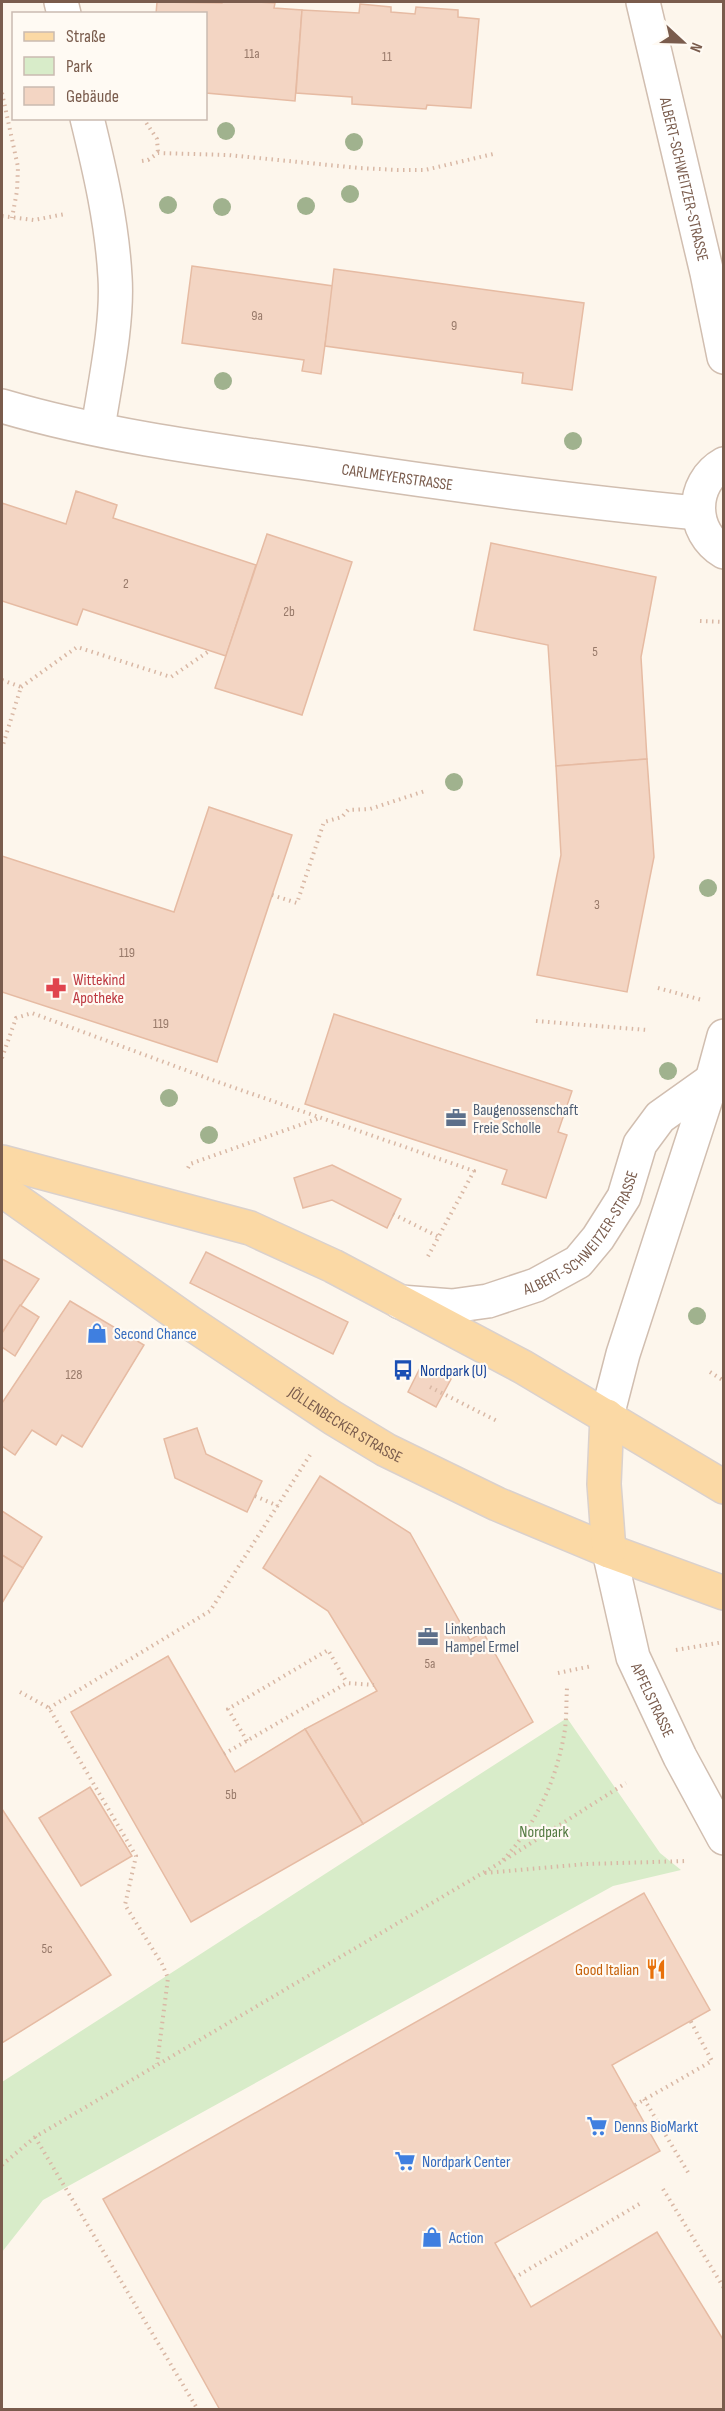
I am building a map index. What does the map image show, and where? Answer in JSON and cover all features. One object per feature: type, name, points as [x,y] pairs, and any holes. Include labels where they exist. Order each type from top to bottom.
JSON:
[{"type":"main road","points":[[2,1162],[250,1228],[333,1266],[523,1367],[723,1487]]},
{"type":"main road","name":"JÖLLENBECKER STRASSE","points":[[2,1190],[189,1322],[333,1418],[386,1450],[497,1504],[609,1551],[723,1593]]},
{"type":"main road","points":[[607,1416],[604,1484],[609,1551]]},
{"type":"street","name":"ALBERT-SCHWEITZER-STRASSE","points":[[643,2],[705,262],[723,357]]},
{"type":"street","points":[[87,120],[106,204],[116,279],[113,322],[98,428]]},
{"type":"street","name":"CARLMEYERSTRASSE","points":[[2,406],[98,428],[224,452],[477,488],[698,513]]},
{"type":"street","points":[[723,464],[708,476],[702,488],[698,513],[705,534],[711,543],[723,552]]},
{"type":"street","points":[[607,1416],[623,1354],[712,1080],[723,1036]]},
{"type":"street","name":"ALBERT-SCHWEITZER-STRASSE","points":[[400,1302],[452,1306],[488,1301],[536,1285],[578,1262],[598,1238],[624,1197],[640,1144],[660,1116],[712,1080]]},
{"type":"street","name":"APFELSTRASSE","points":[[609,1551],[633,1657],[680,1757],[723,1838]]},
{"type":"path","points":[[2,93],[18,167],[17,191],[12,218]]},
{"type":"path","points":[[144,120],[157,139],[158,153]]},
{"type":"path","points":[[98,165],[148,160],[158,153],[228,155],[359,168],[425,170],[493,154]]},
{"type":"path","points":[[2,216],[34,220],[106,204]]},
{"type":"path","points":[[700,621],[723,622]]},
{"type":"path","points":[[2,748],[21,687],[77,647],[171,677],[209,651]]},
{"type":"path","points":[[2,680],[21,687]]},
{"type":"path","points":[[272,895],[297,903],[324,822],[342,818],[348,810],[370,809],[425,791]]},
{"type":"path","points":[[658,988],[713,1002]]},
{"type":"path","points":[[2,1058],[16,1018],[32,1014],[474,1171],[439,1237],[400,1302]]},
{"type":"path","points":[[536,1021],[647,1030]]},
{"type":"path","points":[[178,1207],[190,1164],[321,1118]]},
{"type":"path","points":[[393,1214],[439,1237]]},
{"type":"path","points":[[710,1372],[723,1381]]},
{"type":"path","points":[[430,1387],[499,1422]]},
{"type":"path","points":[[49,1708],[210,1611],[333,1418]]},
{"type":"path","points":[[255,1496],[278,1506]]},
{"type":"path","points":[[247,1741],[228,1709],[328,1650],[347,1683]]},
{"type":"path","points":[[224,1754],[347,1683],[374,1685]]},
{"type":"path","points":[[498,1864],[520,1841],[537,1814],[556,1769],[565,1733],[567,1688]]},
{"type":"path","points":[[20,1692],[49,1708],[136,1856],[125,1905],[162,1964],[168,1978],[157,2064]]},
{"type":"path","points":[[2,2165],[35,2137],[498,1864],[626,1782]]},
{"type":"path","points":[[481,1874],[586,1864],[689,1861]]},
{"type":"path","points":[[635,2105],[712,2061],[690,2020]]},
{"type":"path","points":[[644,2099],[689,2174]]},
{"type":"path","points":[[35,2137],[198,2409]]},
{"type":"path","points":[[663,2189],[723,2288]]},
{"type":"path","points":[[514,2278],[641,2202]]},
{"type":"green space","name":"Nordpark","points":[[567,1718],[660,1853],[681,1870],[613,1886],[43,2200],[2,2252],[2,2082]]},
{"type":"building","points":[[157,2],[257,2],[275,3],[274,8],[302,10],[295,101],[207,93],[207,12],[156,12]]},
{"type":"building","points":[[360,4],[391,7],[391,12],[415,14],[416,7],[458,10],[458,17],[479,19],[471,108],[427,105],[426,109],[352,104],[352,97],[296,93],[302,10],[359,13]]},
{"type":"building","points":[[192,266],[333,286],[321,374],[302,371],[304,360],[182,343]]},
{"type":"building","points":[[334,269],[584,303],[572,390],[522,383],[523,373],[325,346]]},
{"type":"building","points":[[76,491],[117,505],[113,518],[256,565],[226,656],[83,609],[77,625],[2,601],[2,503],[66,524]]},
{"type":"building","points":[[267,534],[352,562],[302,715],[215,688]]},
{"type":"building","points":[[491,543],[656,577],[641,657],[647,759],[556,766],[548,645],[474,630]]},
{"type":"building","points":[[647,759],[654,857],[627,992],[537,975],[561,855],[556,766]]},
{"type":"building","points":[[209,807],[292,835],[217,1062],[2,992],[2,856],[174,912]]},
{"type":"building","name":"Baugenossenschaft Freie Scholle","points":[[334,1014],[572,1091],[558,1132],[567,1135],[546,1198],[502,1184],[507,1170],[305,1104]]},
{"type":"building","points":[[332,1165],[401,1199],[387,1228],[332,1200],[303,1208],[294,1178]]},
{"type":"building","points":[[206,1252],[348,1322],[333,1354],[190,1283]]},
{"type":"building","points":[[2,1259],[39,1279],[2,1333]]},
{"type":"building","points":[[70,1301],[144,1345],[82,1447],[62,1435],[56,1445],[32,1430],[15,1455],[2,1446],[2,1403]]},
{"type":"building","points":[[20,1305],[39,1317],[15,1356],[2,1347],[2,1333]]},
{"type":"building","points":[[422,1364],[451,1379],[436,1407],[408,1392]]},
{"type":"building","points":[[197,1428],[206,1454],[262,1481],[247,1512],[175,1478],[164,1439]]},
{"type":"building","points":[[320,1476],[410,1533],[470,1640],[483,1632],[533,1722],[363,1824],[305,1729],[377,1691],[328,1611],[263,1568]]},
{"type":"building","points":[[2,1511],[42,1537],[23,1568],[2,1555]]},
{"type":"building","points":[[2,1555],[23,1568],[2,1603]]},
{"type":"building","points":[[168,1656],[235,1772],[305,1729],[363,1824],[191,1922],[71,1712]]},
{"type":"building","points":[[90,1787],[132,1856],[81,1886],[39,1818]]},
{"type":"building","points":[[2,1809],[111,1975],[2,2043]]},
{"type":"building","name":"Nordpark Center","points":[[644,1893],[710,2010],[612,2065],[660,2151],[495,2243],[531,2307],[657,2232],[724,2341],[724,2410],[220,2410],[103,2199]]},
{"type":"place","name":"Wittekind Apotheke","points":[[56,988]]},
{"type":"place","name":"Baugenossenschaft Freie Scholle","points":[[456,1118]]},
{"type":"place","name":"Second Chance","points":[[97,1333]]},
{"type":"place","name":"Nordpark (U)","points":[[403,1370]]},
{"type":"place","name":"Linkenbach Hampel Ermel","points":[[428,1637]]},
{"type":"place","name":"Good Italian","points":[[656,1969]]},
{"type":"place","name":"Denns BioMarkt","points":[[597,2126]]},
{"type":"place","name":"Nordpark Center","points":[[405,2161]]},
{"type":"place","name":"Action","points":[[432,2237]]}]
